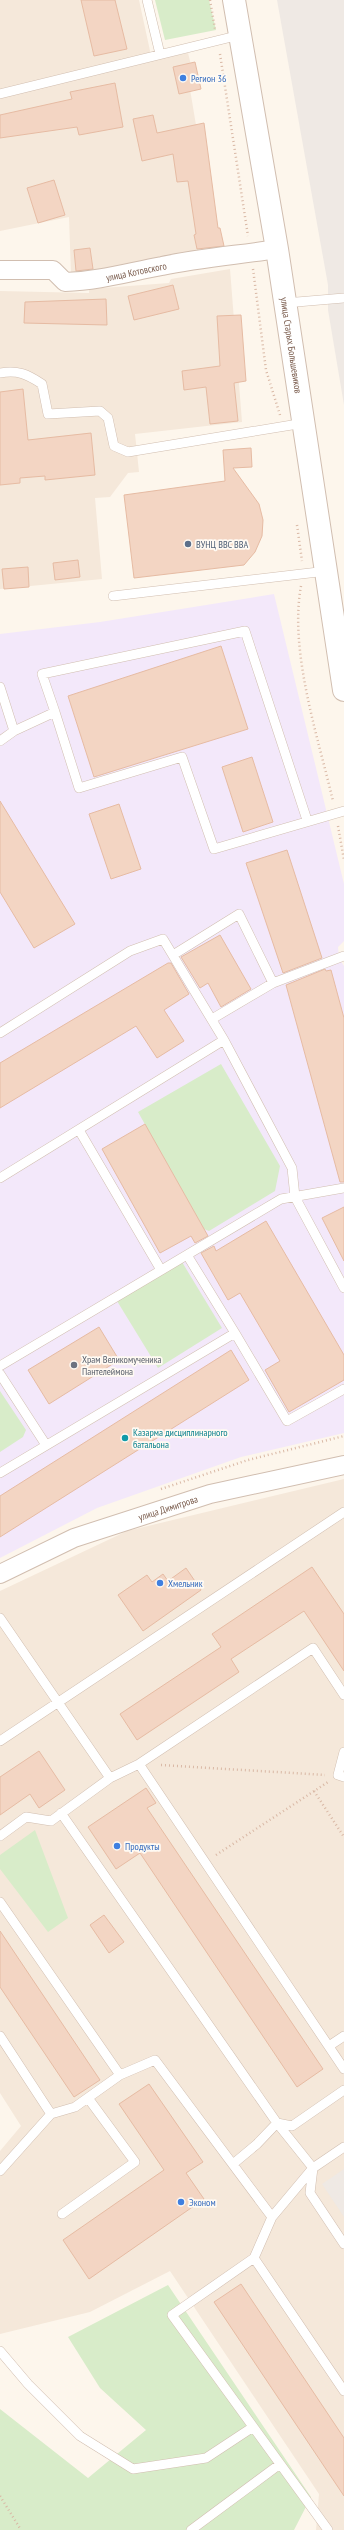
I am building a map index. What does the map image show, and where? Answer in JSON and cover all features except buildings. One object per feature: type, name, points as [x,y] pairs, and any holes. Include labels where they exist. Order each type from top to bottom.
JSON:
[{"type":"street","name":"улица Старых Большевиков","points":[[234,0],[277,250],[344,690]]},
{"type":"street","name":"улица Котовского","points":[[0,270],[53,270],[65,282],[84,281],[121,276],[161,266],[277,250]]},
{"type":"street","name":"улица Димитрова","points":[[0,1574],[74,1538],[210,1494],[344,1467]]},
{"type":"lane","points":[[147,0],[160,54]]},
{"type":"lane","points":[[0,94],[240,35]]},
{"type":"lane","points":[[285,303],[344,298]]},
{"type":"lane","points":[[0,373],[13,371],[27,374],[42,384],[48,414],[100,411],[108,418],[114,446],[128,452],[304,423]]},
{"type":"lane","points":[[113,596],[327,571]]},
{"type":"lane","points":[[307,820],[245,631],[42,674],[56,712],[79,788],[182,757],[214,849],[307,820],[344,811]]},
{"type":"lane","points":[[0,687],[14,731]]},
{"type":"lane","points":[[0,741],[14,731],[56,712]]},
{"type":"lane","points":[[173,955],[238,914],[273,983]]},
{"type":"lane","points":[[0,1033],[130,951],[163,939],[224,1040],[292,1168],[295,1197],[344,1288]]},
{"type":"lane","points":[[212,1019],[273,983],[344,956]]},
{"type":"lane","points":[[0,1178],[224,1040]]},
{"type":"lane","points":[[79,1130],[161,1270]]},
{"type":"lane","points":[[0,1366],[281,1199],[344,1188]]},
{"type":"lane","points":[[187,1254],[286,1421],[344,1389]]},
{"type":"lane","points":[[0,1473],[235,1333]]},
{"type":"lane","points":[[0,1374],[46,1445]]},
{"type":"lane","points":[[0,1741],[57,1701],[344,1512]]},
{"type":"lane","points":[[0,1618],[110,1778]]},
{"type":"lane","points":[[0,1836],[26,1817],[50,1820],[110,1778],[140,1764],[313,1648],[344,1695]]},
{"type":"lane","points":[[341,1776],[344,1752]]},
{"type":"lane","points":[[140,1764],[344,2069]]},
{"type":"lane","points":[[61,1813],[277,2122],[313,2168],[310,2193],[344,2244]]},
{"type":"lane","points":[[0,1902],[120,2075]]},
{"type":"lane","points":[[0,2036],[51,2114]]},
{"type":"lane","points":[[329,2046],[344,2036]]},
{"type":"lane","points":[[0,2171],[51,2114],[75,2107],[120,2075],[155,2060],[272,2217]]},
{"type":"lane","points":[[277,2122],[292,2126],[344,2090]]},
{"type":"lane","points":[[62,2214],[135,2162],[88,2098]]},
{"type":"lane","points":[[233,2164],[258,2144],[277,2122]]},
{"type":"lane","points":[[328,2530],[172,2315],[254,2258],[272,2217],[313,2168],[344,2147]]},
{"type":"lane","points":[[254,2258],[344,2391]]},
{"type":"lane","points":[[0,2351],[28,2384],[80,2436],[133,2468],[206,2458],[253,2427]]},
{"type":"lane","points":[[191,2530],[280,2464]]},
{"type":"path","points":[[140,1764],[341,1776]]},
{"type":"path","points":[[205,1862],[314,1791],[341,1776]]},
{"type":"path","points":[[314,1791],[344,1837]]},
{"type":"path","points":[[0,2496],[21,2530]]},
{"type":"shaded area","points":[[0,0],[139,0],[152,60],[188,53],[195,81],[189,83],[217,252],[71,274],[69,217],[0,231]]},
{"type":"shaded area","points":[[277,0],[344,0],[344,405],[328,310],[328,285]]},
{"type":"shaded area","points":[[230,269],[242,422],[135,434],[139,472],[128,473],[110,497],[95,498],[102,579],[0,589],[0,291],[89,293],[89,289],[169,283],[171,279]]},
{"type":"shaded area","points":[[274,594],[344,884],[344,941],[338,947],[339,958],[344,966],[344,1433],[241,1457],[97,1508],[0,1558],[0,634],[100,622]]},
{"type":"shaded area","points":[[344,1479],[344,2530],[316,2530],[319,2494],[170,2271],[90,2312],[0,2334],[0,2151],[21,2126],[0,2093],[0,1591],[127,1531]]},
{"type":"shaded area","points":[[344,2169],[344,2217],[322,2184]]},
{"type":"green space","points":[[155,0],[209,0],[216,30],[165,40]]},
{"type":"green space","points":[[221,1064],[280,1166],[275,1191],[209,1231],[204,1229],[138,1112]]},
{"type":"green space","points":[[182,1262],[222,1328],[158,1368],[117,1301]]},
{"type":"green space","points":[[0,1391],[26,1430],[23,1437],[0,1452]]},
{"type":"green space","points":[[35,1830],[68,1918],[48,1932],[0,1869],[0,1855]]},
{"type":"green space","points":[[168,2285],[311,2497],[294,2530],[0,2530],[0,2409],[88,2478],[146,2430],[100,2388],[68,2337]]},
{"type":"place","name":"Регион 36","points":[[183,78]]},
{"type":"place","name":"ВУНЦ ВВС ВВА","points":[[188,544]]},
{"type":"place","name":"Храм Великомученика Пантелеймона","points":[[74,1365]]},
{"type":"place","name":"Казарма дисциплинарного батальона","points":[[125,1438]]},
{"type":"place","name":"Хмельник","points":[[160,1583]]},
{"type":"place","name":"Продукты","points":[[117,1846]]},
{"type":"place","name":"Эконом","points":[[181,2202]]}]
